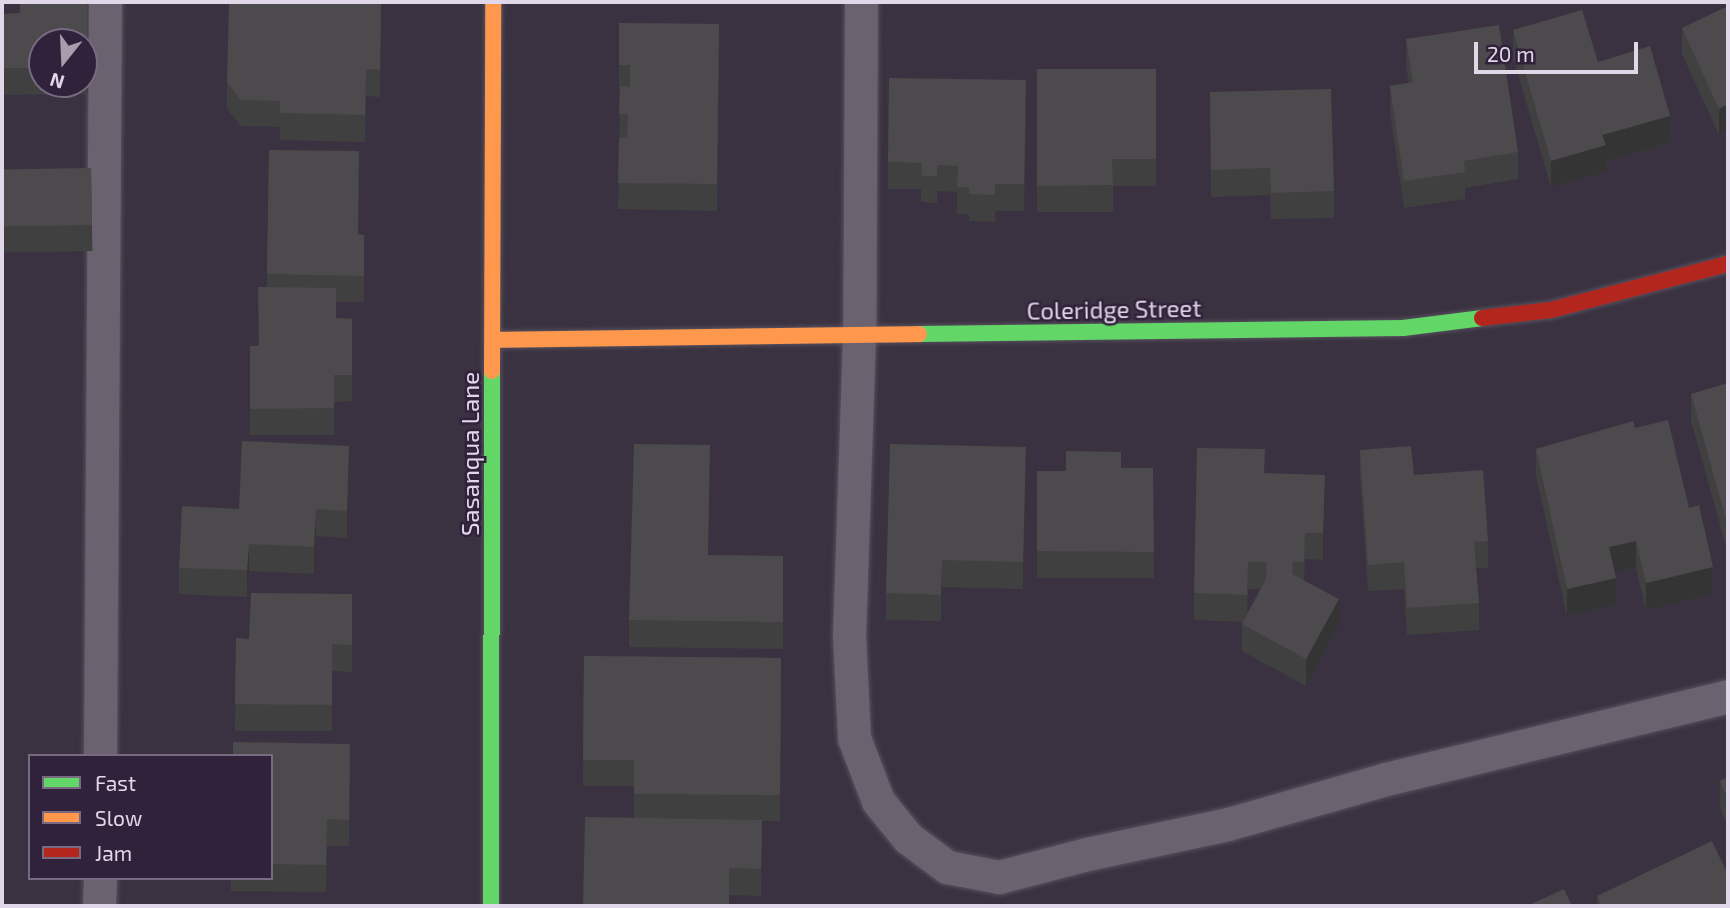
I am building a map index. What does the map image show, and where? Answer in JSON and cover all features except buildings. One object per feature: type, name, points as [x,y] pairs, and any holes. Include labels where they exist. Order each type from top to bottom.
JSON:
[{"type":"street","name":"Sasanqua Lane","points":[[491,906],[493,2]]},
{"type":"street","name":"Coleridge Street","points":[[493,340],[1403,328],[1551,310],[1728,264]]},
{"type":"lane","points":[[100,754],[105,2]]},
{"type":"lane","points":[[861,2],[859,336],[849,635],[854,738],[878,800],[908,838],[947,867],[999,877],[1087,854],[1228,824],[1386,779],[1728,696]]},
{"type":"lane","points":[[99,906],[100,880]]},
{"type":"traffic: fast","points":[[919,334],[1403,328],[1482,318]]},
{"type":"traffic: fast","points":[[491,906],[492,371]]},
{"type":"traffic: slow","points":[[492,371],[493,2]]},
{"type":"traffic: slow","points":[[493,340],[919,334]]},
{"type":"traffic: jam","points":[[1482,318],[1551,310],[1728,264]]}]
